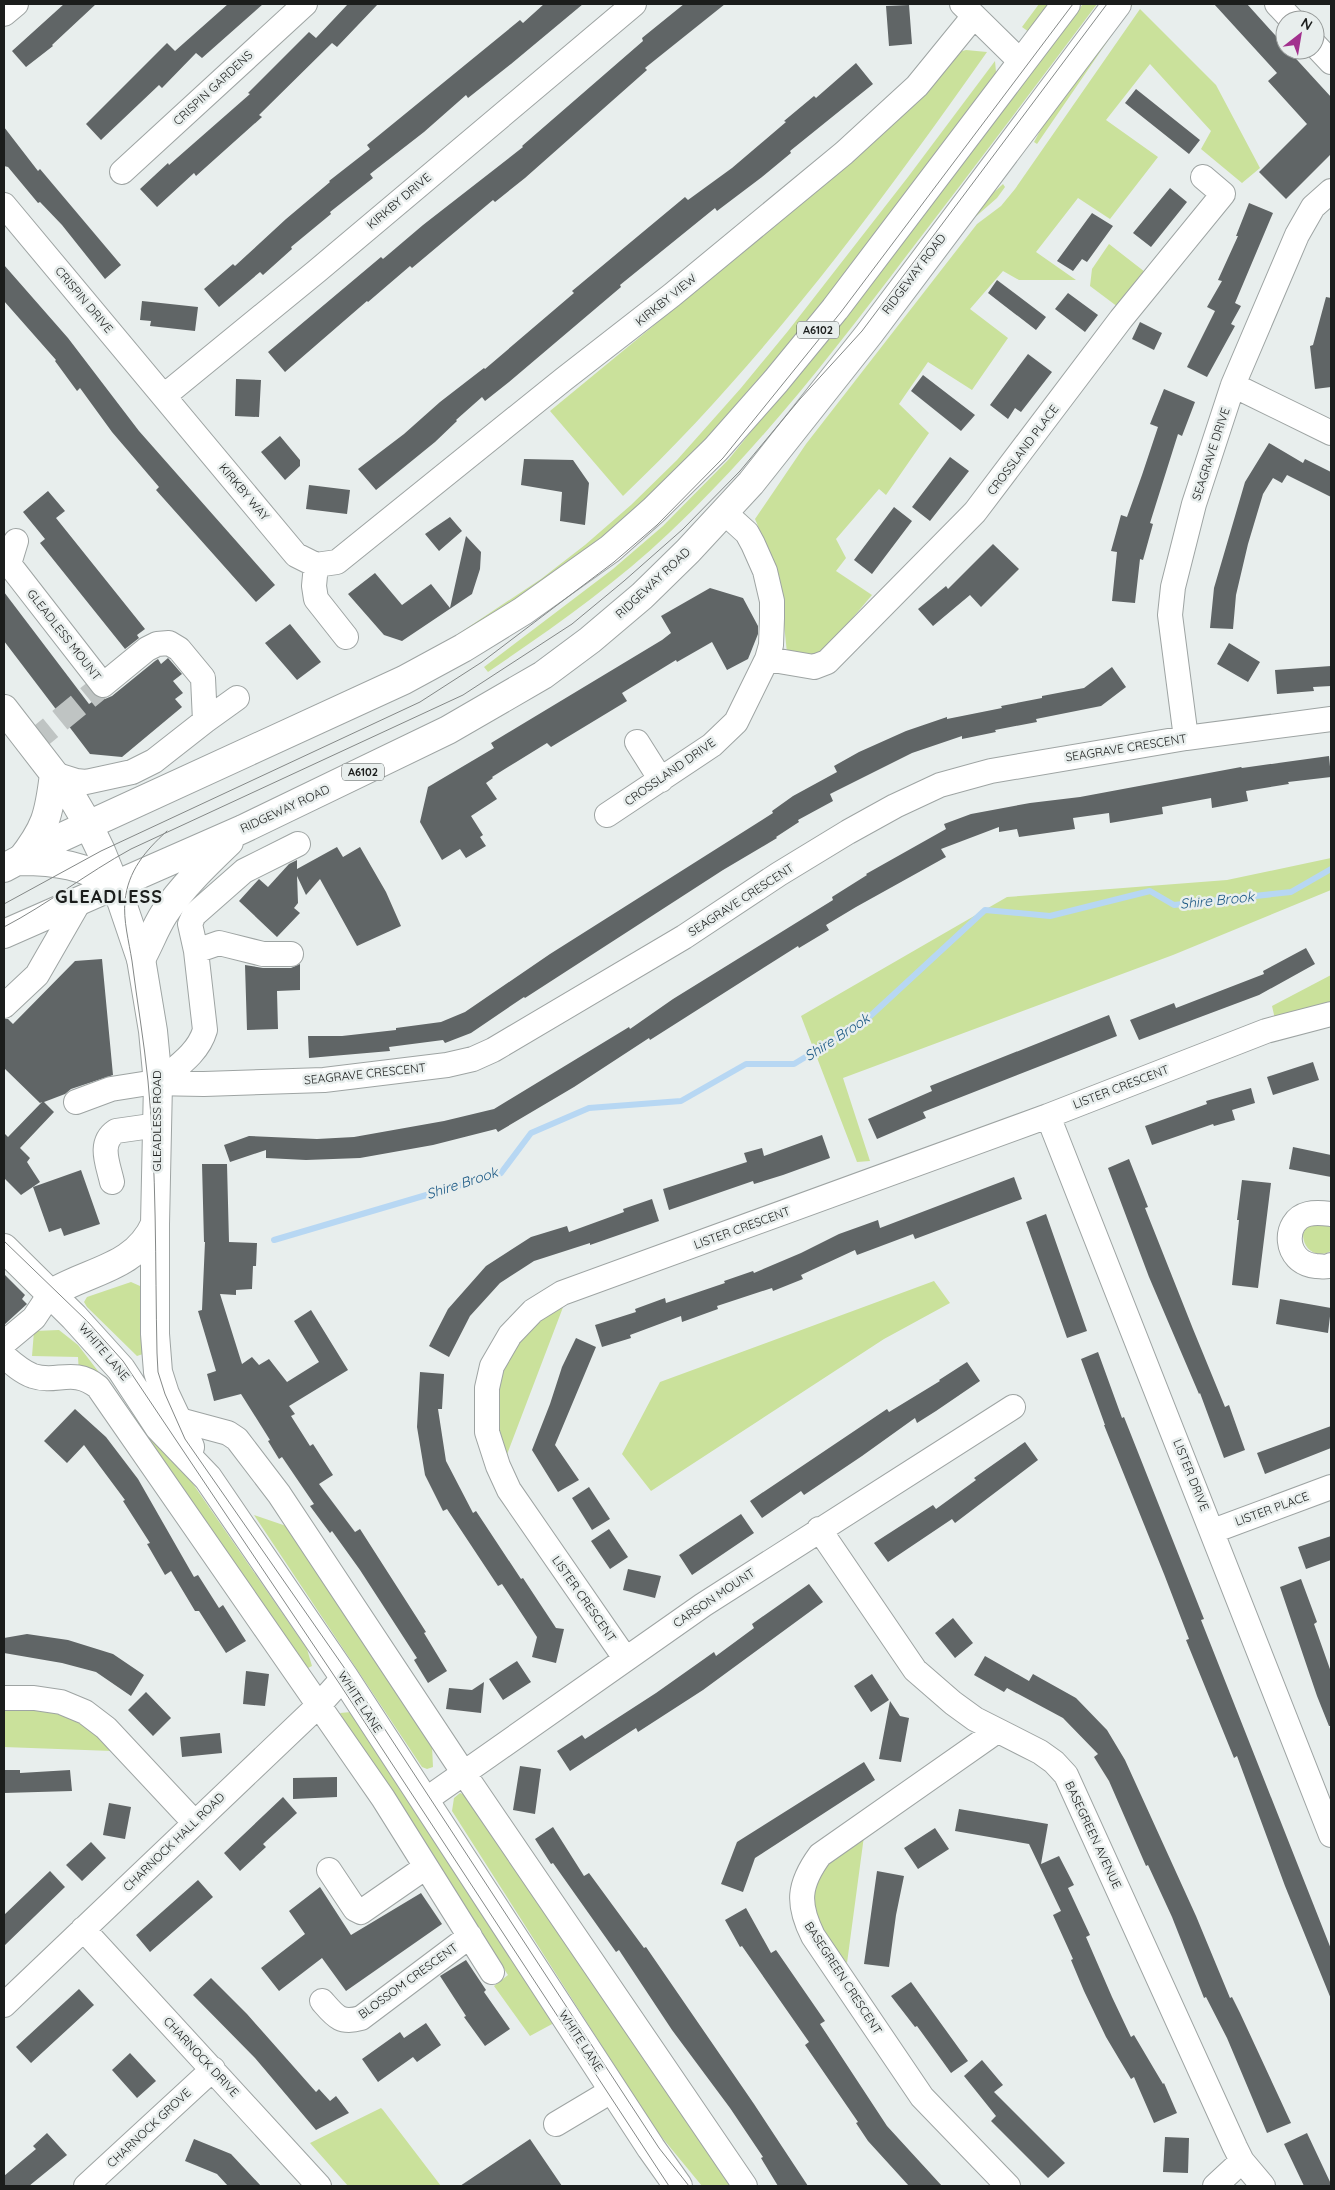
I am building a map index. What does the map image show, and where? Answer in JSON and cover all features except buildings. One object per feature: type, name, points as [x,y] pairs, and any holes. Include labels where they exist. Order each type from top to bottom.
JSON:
[{"type":"main road","name":"A6102","points":[[12,864],[60,838],[413,675],[463,648],[523,611],[610,549],[654,510],[716,449],[776,381],[841,301],[1066,4]]},
{"type":"main road","name":"RIDGEWAY ROAD","points":[[4,934],[243,829],[448,730],[542,675],[590,640],[642,596],[725,513],[751,484],[869,334],[1117,4]]},
{"type":"main road","name":"GLEADLESS ROAD","points":[[4,709],[72,797],[89,826],[115,886],[141,959],[153,1031],[158,1083],[155,1224],[155,1334],[158,1372],[176,1419],[208,1478]]},
{"type":"main road","points":[[12,864],[38,838],[44,825],[54,774]]},
{"type":"main road","points":[[141,959],[161,920],[175,899],[210,859],[243,829]]},
{"type":"main road","points":[[12,864],[49,861],[72,866],[104,878],[115,886]]},
{"type":"main road","points":[[50,1294],[81,1278],[120,1263],[142,1246],[155,1224]]},
{"type":"main road","name":"WHITE LANE","points":[[4,1248],[74,1317],[121,1368],[159,1427],[208,1478],[344,1677],[678,2186]]},
{"type":"street","points":[[4,14],[16,4]]},
{"type":"street","name":"CRISPIN GARDENS","points":[[122,172],[305,4]]},
{"type":"street","name":"KIRKBY DRIVE","points":[[164,396],[317,271],[634,4]]},
{"type":"street","points":[[968,10],[1021,62]]},
{"type":"street","name":"KIRKBY VIEW","points":[[326,563],[672,296],[844,153],[917,86],[968,10]]},
{"type":"street","name":"CROSSLAND PLACE","points":[[767,659],[814,666],[827,662],[975,512],[1122,319],[1222,194],[1203,177]]},
{"type":"street","name":"SEAGRAVE DRIVE","points":[[1186,738],[1170,614],[1173,587],[1194,504],[1233,384],[1304,219],[1313,207],[1331,191]]},
{"type":"street","name":"CRISPIN DRIVE","points":[[4,205],[164,396]]},
{"type":"street","points":[[1233,384],[1331,433]]},
{"type":"street","name":"KIRKBY WAY","points":[[164,396],[296,555],[326,563]]},
{"type":"street","name":"CROSSLAND DRIVE","points":[[607,815],[712,745],[736,722],[767,659],[772,638],[772,601],[765,571],[747,534],[725,513]]},
{"type":"street","name":"GLEADLESS MOUNT","points":[[16,540],[9,564],[103,685],[147,649],[157,644],[169,643],[179,650],[203,678],[205,721]]},
{"type":"street","points":[[326,563],[314,586],[316,599],[346,636]]},
{"type":"street","points":[[54,774],[86,782],[132,772],[154,761],[237,698]]},
{"type":"street","name":"SEAGRAVE CRESCENT","points":[[76,1102],[111,1090],[158,1083],[204,1084],[324,1080],[447,1065],[473,1059],[493,1050],[684,937],[779,874],[848,832],[895,806],[940,786],[991,770],[1186,738],[1331,719]]},
{"type":"street","points":[[638,742],[661,780]]},
{"type":"street","points":[[158,1083],[191,1055],[202,1040],[205,1030],[196,951],[190,924],[194,915],[244,871],[298,844]]},
{"type":"street","points":[[4,1006],[37,975],[79,902]]},
{"type":"street","points":[[196,951],[219,943],[263,954],[291,954]]},
{"type":"street","name":"LISTER CRESCENT","points":[[625,1658],[509,1490],[498,1466],[487,1432],[487,1388],[492,1366],[510,1335],[533,1311],[562,1293],[1048,1116],[1266,1031],[1331,1014]]},
{"type":"street","name":"LISTER DRIVE","points":[[1048,1116],[1213,1531],[1331,1835]]},
{"type":"street","points":[[112,1182],[104,1146],[110,1135],[116,1132],[158,1125]]},
{"type":"street","points":[[1331,1214],[1305,1214],[1294,1224],[1290,1234],[1290,1248],[1298,1259],[1311,1265],[1328,1267],[1331,1265]]},
{"type":"street","points":[[4,1343],[34,1318],[50,1294]]},
{"type":"street","points":[[4,1356],[19,1369],[35,1377],[84,1377],[98,1387],[383,1798],[492,1972]]},
{"type":"street","name":"CARSON MOUNT","points":[[424,1801],[625,1658],[819,1529],[1012,1407]]},
{"type":"street","points":[[176,1419],[215,1429],[237,1439],[279,1494],[463,1772],[745,2186]]},
{"type":"street","name":"LISTER PLACE","points":[[1213,1531],[1331,1487]]},
{"type":"street","name":"BASEGREEN AVENUE","points":[[819,1529],[915,1670],[953,1703],[975,1719],[997,1732],[1040,1752],[1054,1762],[1066,1775],[1224,2125],[1242,2161],[1263,2186]]},
{"type":"street","name":"CHARNOCK HALL ROAD","points":[[4,2005],[319,1705],[344,1677]]},
{"type":"street","points":[[4,1698],[34,1698],[61,1702],[85,1712],[106,1728],[194,1822]]},
{"type":"street","name":"BASEGREEN CRESCENT","points":[[997,1732],[820,1855],[808,1871],[802,1894],[804,1917],[813,1936],[922,2097],[1008,2186]]},
{"type":"street","points":[[329,1870],[355,1909],[361,1912],[426,1867]]},
{"type":"street","name":"CHARNOCK DRIVE","points":[[83,1929],[319,2186]]},
{"type":"street","name":"BLOSSOM CRESCENT","points":[[322,2001],[335,2017],[350,2021],[361,2018],[470,1936]]},
{"type":"street","name":"CHARNOCK GROVE","points":[[86,2186],[213,2069]]},
{"type":"street","points":[[556,2124],[614,2090]]},
{"type":"street","points":[[1215,2186],[1242,2161]]},
{"type":"green space","points":[[1039,4],[1048,4],[1029,32],[1022,27]]},
{"type":"green space","points":[[1083,4],[1097,4],[851,328],[764,434],[702,501],[626,571],[535,640],[488,672],[484,667],[613,569],[663,526],[729,459],[844,316]]},
{"type":"green space","points":[[1129,4],[1133,4],[1037,144],[1034,142],[1048,116]]},
{"type":"green space","points":[[1140,9],[1216,85],[1260,168],[1242,183],[1201,149],[1211,131],[1150,64],[1106,120],[1158,157],[1110,219],[1078,198],[1036,252],[1076,280],[1019,280],[1003,271],[970,309],[1008,338],[972,390],[928,362],[899,404],[929,433],[886,495],[879,489],[836,539],[846,558],[836,571],[872,595],[817,660],[788,663],[779,575],[755,519],[806,444],[977,224],[1001,206],[1015,189]]},
{"type":"green space","points":[[966,50],[987,52],[860,226],[816,283],[723,393],[623,496],[550,411],[652,327],[921,95],[955,53]]},
{"type":"green space","points":[[995,61],[996,72],[993,82],[857,262],[734,413],[636,511],[534,588],[449,640],[541,579],[585,545],[631,505],[677,460],[741,388],[788,331],[908,177]]},
{"type":"green space","points":[[1003,184],[1005,187],[997,198],[965,226],[963,221]]},
{"type":"green space","points":[[1109,244],[1145,272],[1118,307],[1090,286],[1092,269]]},
{"type":"green space","points":[[1331,858],[1331,890],[1173,955],[843,1078],[870,1161],[857,1162],[801,1016],[1007,897],[1227,880]]},
{"type":"green space","points":[[1331,975],[1331,1006],[1275,1019],[1272,1006]]},
{"type":"green space","points":[[1309,1222],[1331,1222],[1331,1251],[1321,1254],[1308,1249],[1305,1245],[1303,1234]]},
{"type":"green space","points":[[934,1281],[950,1303],[884,1339],[651,1491],[622,1454],[660,1382]]},
{"type":"green space","points":[[131,1282],[140,1286],[142,1291],[143,1354],[137,1356],[84,1302],[87,1297]]},
{"type":"green space","points":[[565,1302],[506,1457],[500,1444],[496,1388],[505,1360],[522,1330]]},
{"type":"green space","points":[[59,1330],[78,1345],[121,1401],[79,1373],[78,1357],[32,1356],[34,1331]]},
{"type":"green space","points":[[137,1415],[182,1468],[307,1649],[312,1666],[308,1668],[133,1417]]},
{"type":"green space","points":[[254,1515],[295,1529],[432,1746],[433,1767],[427,1769],[422,1767]]},
{"type":"green space","points":[[4,1708],[60,1711],[84,1723],[112,1751],[4,1747]]},
{"type":"green space","points":[[351,1712],[554,2023],[530,2036],[494,1986],[508,1975],[368,1763],[340,1713]]},
{"type":"green space","points":[[460,1793],[468,1796],[592,1975],[731,2186],[702,2186],[655,2129],[452,1811],[454,1798]]},
{"type":"green space","points":[[864,1836],[847,1963],[819,1926],[814,1911],[812,1893],[826,1862]]},
{"type":"green space","points":[[381,2108],[441,2186],[348,2186],[310,2143]]},
{"type":"waterway","name":"Shire Brook","points":[[274,1240],[501,1173],[531,1133],[589,1108],[681,1101],[746,1064],[794,1064],[866,1020],[985,910],[1050,916],[1150,891],[1174,905],[1291,892],[1331,869]]},
{"type":"tunnel","points":[[32,743],[103,685]]},
{"type":"tram line","points":[[4,904],[101,851],[420,702],[482,662],[614,562],[657,525],[723,458],[841,312],[1073,4]]},
{"type":"tram line","points":[[4,927],[131,849],[463,695],[572,624],[624,581],[683,529],[740,471],[800,399],[862,331],[1107,4]]},
{"type":"tram line","points":[[167,831],[139,862],[130,880],[125,901],[126,923],[145,1051],[151,1115],[157,1353],[158,1372],[165,1394],[185,1439],[350,1676],[659,2148],[689,2186]]},
{"type":"tram line","points":[[4,1241],[88,1322],[123,1361],[339,1683],[669,2186]]},
{"type":"district","name":"GLEADLESS","points":[[109,897]]}]
